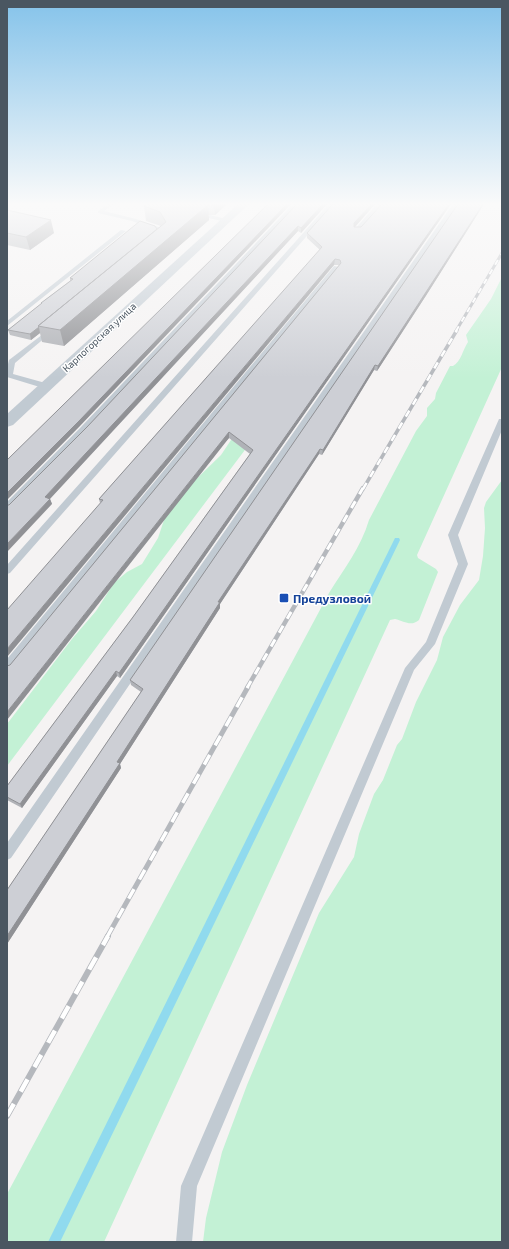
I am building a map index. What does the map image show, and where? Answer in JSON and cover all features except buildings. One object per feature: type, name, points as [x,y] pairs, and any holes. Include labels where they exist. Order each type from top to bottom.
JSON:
[{"type":"street","name":"Карпогорская улица","points":[[10,416],[46,386],[181,262]]},
{"type":"lane","points":[[7,324],[84,262]]},
{"type":"lane","points":[[7,507],[84,429],[241,262]]},
{"type":"lane","points":[[7,571],[280,262]]},
{"type":"lane","points":[[7,854],[415,262]]},
{"type":"lane","points":[[7,666],[336,267]]},
{"type":"lane","points":[[46,386],[8,373],[12,362],[54,327]]},
{"type":"lane","points":[[184,1242],[190,1186],[410,668],[430,644],[463,564],[453,535],[502,421]]},
{"type":"green space","points":[[381,262],[386,262],[7,766],[7,724],[72,639],[96,611],[114,583],[127,572],[142,564],[158,538],[166,514],[182,493],[221,455],[233,437]]},
{"type":"green space","points":[[502,277],[502,367],[417,555],[418,558],[436,569],[438,572],[419,620],[413,623],[407,623],[395,619],[390,620],[104,1242],[7,1242],[7,1194],[329,593],[357,549],[369,520],[416,431],[427,416],[427,408],[435,399],[436,393],[450,366],[456,364],[460,358],[468,342],[466,335],[491,299]]},
{"type":"green space","points":[[502,480],[502,1242],[203,1242],[206,1218],[222,1152],[247,1085],[319,913],[354,857],[359,834],[374,794],[383,780],[397,745],[402,739],[416,702],[437,660],[443,637],[460,605],[479,580],[483,556],[485,528],[484,508],[486,502]]},
{"type":"waterway","points":[[54,1242],[397,540]]},
{"type":"railway","points":[[456,331],[497,262]]},
{"type":"railway","points":[[363,489],[457,330]]},
{"type":"railway","points":[[247,688],[363,488]]},
{"type":"railway","points":[[107,937],[248,687]]},
{"type":"railway","points":[[7,1116],[108,936]]},
{"type":"place","name":"Предузловой","points":[[284,598]]}]
